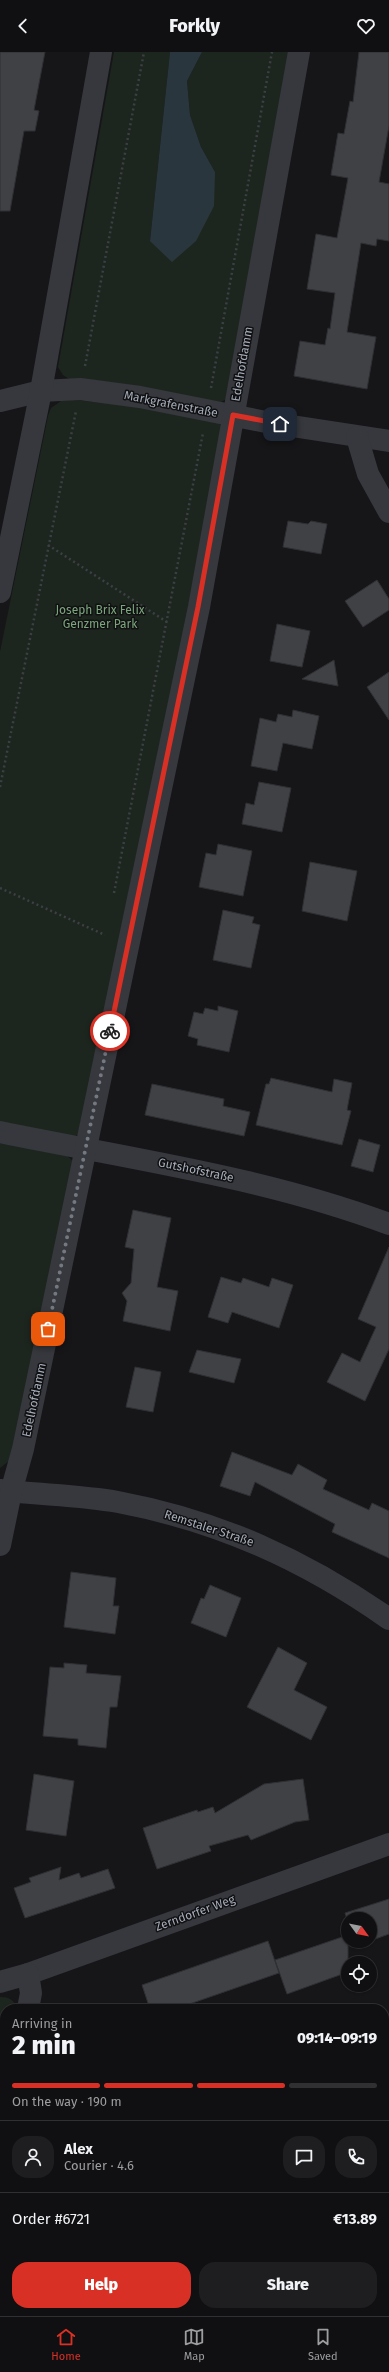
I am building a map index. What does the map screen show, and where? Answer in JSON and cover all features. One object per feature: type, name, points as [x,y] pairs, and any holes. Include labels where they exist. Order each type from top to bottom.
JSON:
[{"type":"street","points":[[0,592],[41,391],[101,52]]},
{"type":"street","name":"Edelhofdamm","points":[[0,1545],[6,1491],[23,1449],[198,607],[299,52]]},
{"type":"street","name":"Markgrafenstraße","points":[[0,400],[41,391],[80,389],[140,397],[357,437],[389,441]]},
{"type":"street","points":[[357,437],[368,474],[389,512]]},
{"type":"street","name":"Gutshofstraße","points":[[0,1132],[242,1180],[298,1194],[389,1224]]},
{"type":"street","name":"Remstaler Straße","points":[[6,1491],[116,1502],[185,1518],[279,1553],[323,1577],[389,1619]]},
{"type":"street","name":"Zerndorfer Weg","points":[[0,1982],[28,1974],[389,1844]]},
{"type":"street","points":[[28,1974],[31,1993],[29,2004]]},
{"type":"path","points":[[85,367],[144,52]]},
{"type":"path","points":[[210,395],[272,52]]},
{"type":"path","points":[[0,787],[78,405]]},
{"type":"path","points":[[113,896],[203,431]]},
{"type":"path","points":[[48,546],[167,622]]},
{"type":"path","points":[[0,888],[105,935]]},
{"type":"path","points":[[104,943],[107,927]]},
{"type":"green space","points":[[114,52],[170,52],[150,241],[215,172],[201,147],[190,115],[187,81],[202,52],[294,52],[227,399],[221,402],[69,379],[63,375],[58,367]]},
{"type":"green space","name":"Joseph Brix Felix Genzmer Park","points":[[64,399],[148,407],[219,423],[223,428],[225,436],[79,1134],[73,1137],[0,1124],[0,652],[48,416],[51,408]]},
{"type":"green space","points":[[0,1141],[66,1155],[73,1161],[14,1457],[0,1468]]},
{"type":"green space","points":[[0,1997],[11,2000],[14,2004],[0,2004]]},
{"type":"shaded area","points":[[170,52],[202,52],[187,81],[190,115],[201,147],[215,172],[214,206],[196,241],[172,262],[150,241]]},
{"type":"building","points":[[0,52],[45,52],[34,110],[39,111],[35,131],[24,131],[10,211],[0,211]]},
{"type":"building","points":[[359,52],[389,52],[389,126],[379,182],[389,184],[389,241],[377,239],[376,246],[361,243],[347,332],[376,337],[367,389],[294,376],[300,341],[325,345],[328,328],[330,329],[335,293],[307,289],[316,234],[337,238],[348,178],[331,175],[338,133],[344,134],[350,101],[353,102]]},
{"type":"building","points":[[288,521],[308,524],[311,521],[327,524],[321,554],[283,547]]},
{"type":"building","points":[[377,580],[389,599],[389,610],[363,627],[345,601]]},
{"type":"building","points":[[277,624],[310,631],[302,667],[270,661]]},
{"type":"building","points":[[334,660],[338,686],[302,679]]},
{"type":"building","points":[[389,672],[389,720],[367,687]]},
{"type":"building","points":[[293,710],[319,716],[312,749],[283,743],[277,771],[251,766],[260,718],[276,722],[278,714],[292,717]]},
{"type":"building","points":[[259,782],[291,788],[282,832],[242,824],[246,803],[254,805]]},
{"type":"building","points":[[218,844],[252,851],[243,896],[199,887],[206,853],[216,855]]},
{"type":"building","points":[[310,862],[357,871],[347,921],[302,911]]},
{"type":"building","points":[[223,910],[254,917],[252,923],[260,925],[251,968],[213,960]]},
{"type":"building","points":[[218,1006],[238,1011],[229,1052],[197,1045],[198,1039],[188,1036],[194,1012],[203,1014],[205,1008],[218,1011]]},
{"type":"building","points":[[271,1078],[332,1092],[334,1079],[352,1083],[347,1110],[351,1111],[342,1145],[256,1125],[266,1084],[269,1084]]},
{"type":"building","points":[[152,1084],[224,1099],[223,1106],[250,1112],[244,1136],[145,1115]]},
{"type":"building","points":[[359,1139],[380,1145],[373,1172],[351,1166]]},
{"type":"building","points":[[133,1210],[171,1218],[157,1287],[178,1291],[170,1331],[123,1321],[127,1301],[122,1293],[131,1283],[134,1249],[125,1247]]},
{"type":"building","points":[[389,1247],[389,1349],[365,1401],[327,1382],[342,1353],[360,1362],[376,1327],[358,1319]]},
{"type":"building","points":[[221,1277],[241,1283],[243,1278],[269,1287],[272,1278],[293,1285],[279,1328],[232,1312],[228,1323],[208,1317]]},
{"type":"building","points":[[197,1350],[241,1359],[234,1383],[189,1372]]},
{"type":"building","points":[[135,1367],[161,1372],[153,1412],[126,1407]]},
{"type":"building","points":[[232,1452],[292,1475],[298,1464],[327,1480],[323,1489],[369,1510],[372,1503],[389,1511],[389,1558],[332,1532],[335,1524],[255,1482],[250,1496],[220,1486]]},
{"type":"building","points":[[71,1572],[116,1578],[113,1606],[119,1606],[115,1634],[64,1627]]},
{"type":"building","points":[[210,1585],[241,1598],[226,1637],[191,1623],[201,1598],[204,1599]]},
{"type":"building","points":[[278,1647],[307,1663],[294,1690],[327,1707],[311,1740],[247,1707]]},
{"type":"building","points":[[64,1663],[87,1665],[86,1673],[121,1676],[117,1707],[110,1707],[106,1748],[78,1745],[78,1739],[43,1736],[50,1667],[64,1668]]},
{"type":"building","points":[[34,1774],[74,1781],[66,1836],[26,1830]]},
{"type":"building","points":[[303,1779],[309,1820],[295,1822],[251,1840],[248,1835],[209,1846],[211,1851],[157,1869],[143,1828],[197,1810],[198,1812],[213,1807],[215,1813],[264,1784]]},
{"type":"building","points":[[61,1867],[59,1880],[79,1873],[81,1878],[108,1869],[115,1888],[25,1918],[14,1888],[31,1882],[29,1878]]},
{"type":"building","points":[[389,1899],[389,1934],[377,1938],[377,1912],[348,1912]]},
{"type":"building","points":[[341,1937],[341,1948],[348,1948],[348,1956],[341,1956],[341,1975],[287,1994],[275,1960]]},
{"type":"building","points":[[268,1941],[279,1973],[189,2004],[148,2004],[142,1985]]},
{"type":"way so far","points":[[48,1329],[110,1031]]},
{"type":"route","points":[[110,1031],[198,607],[233,415],[280,424]]}]
